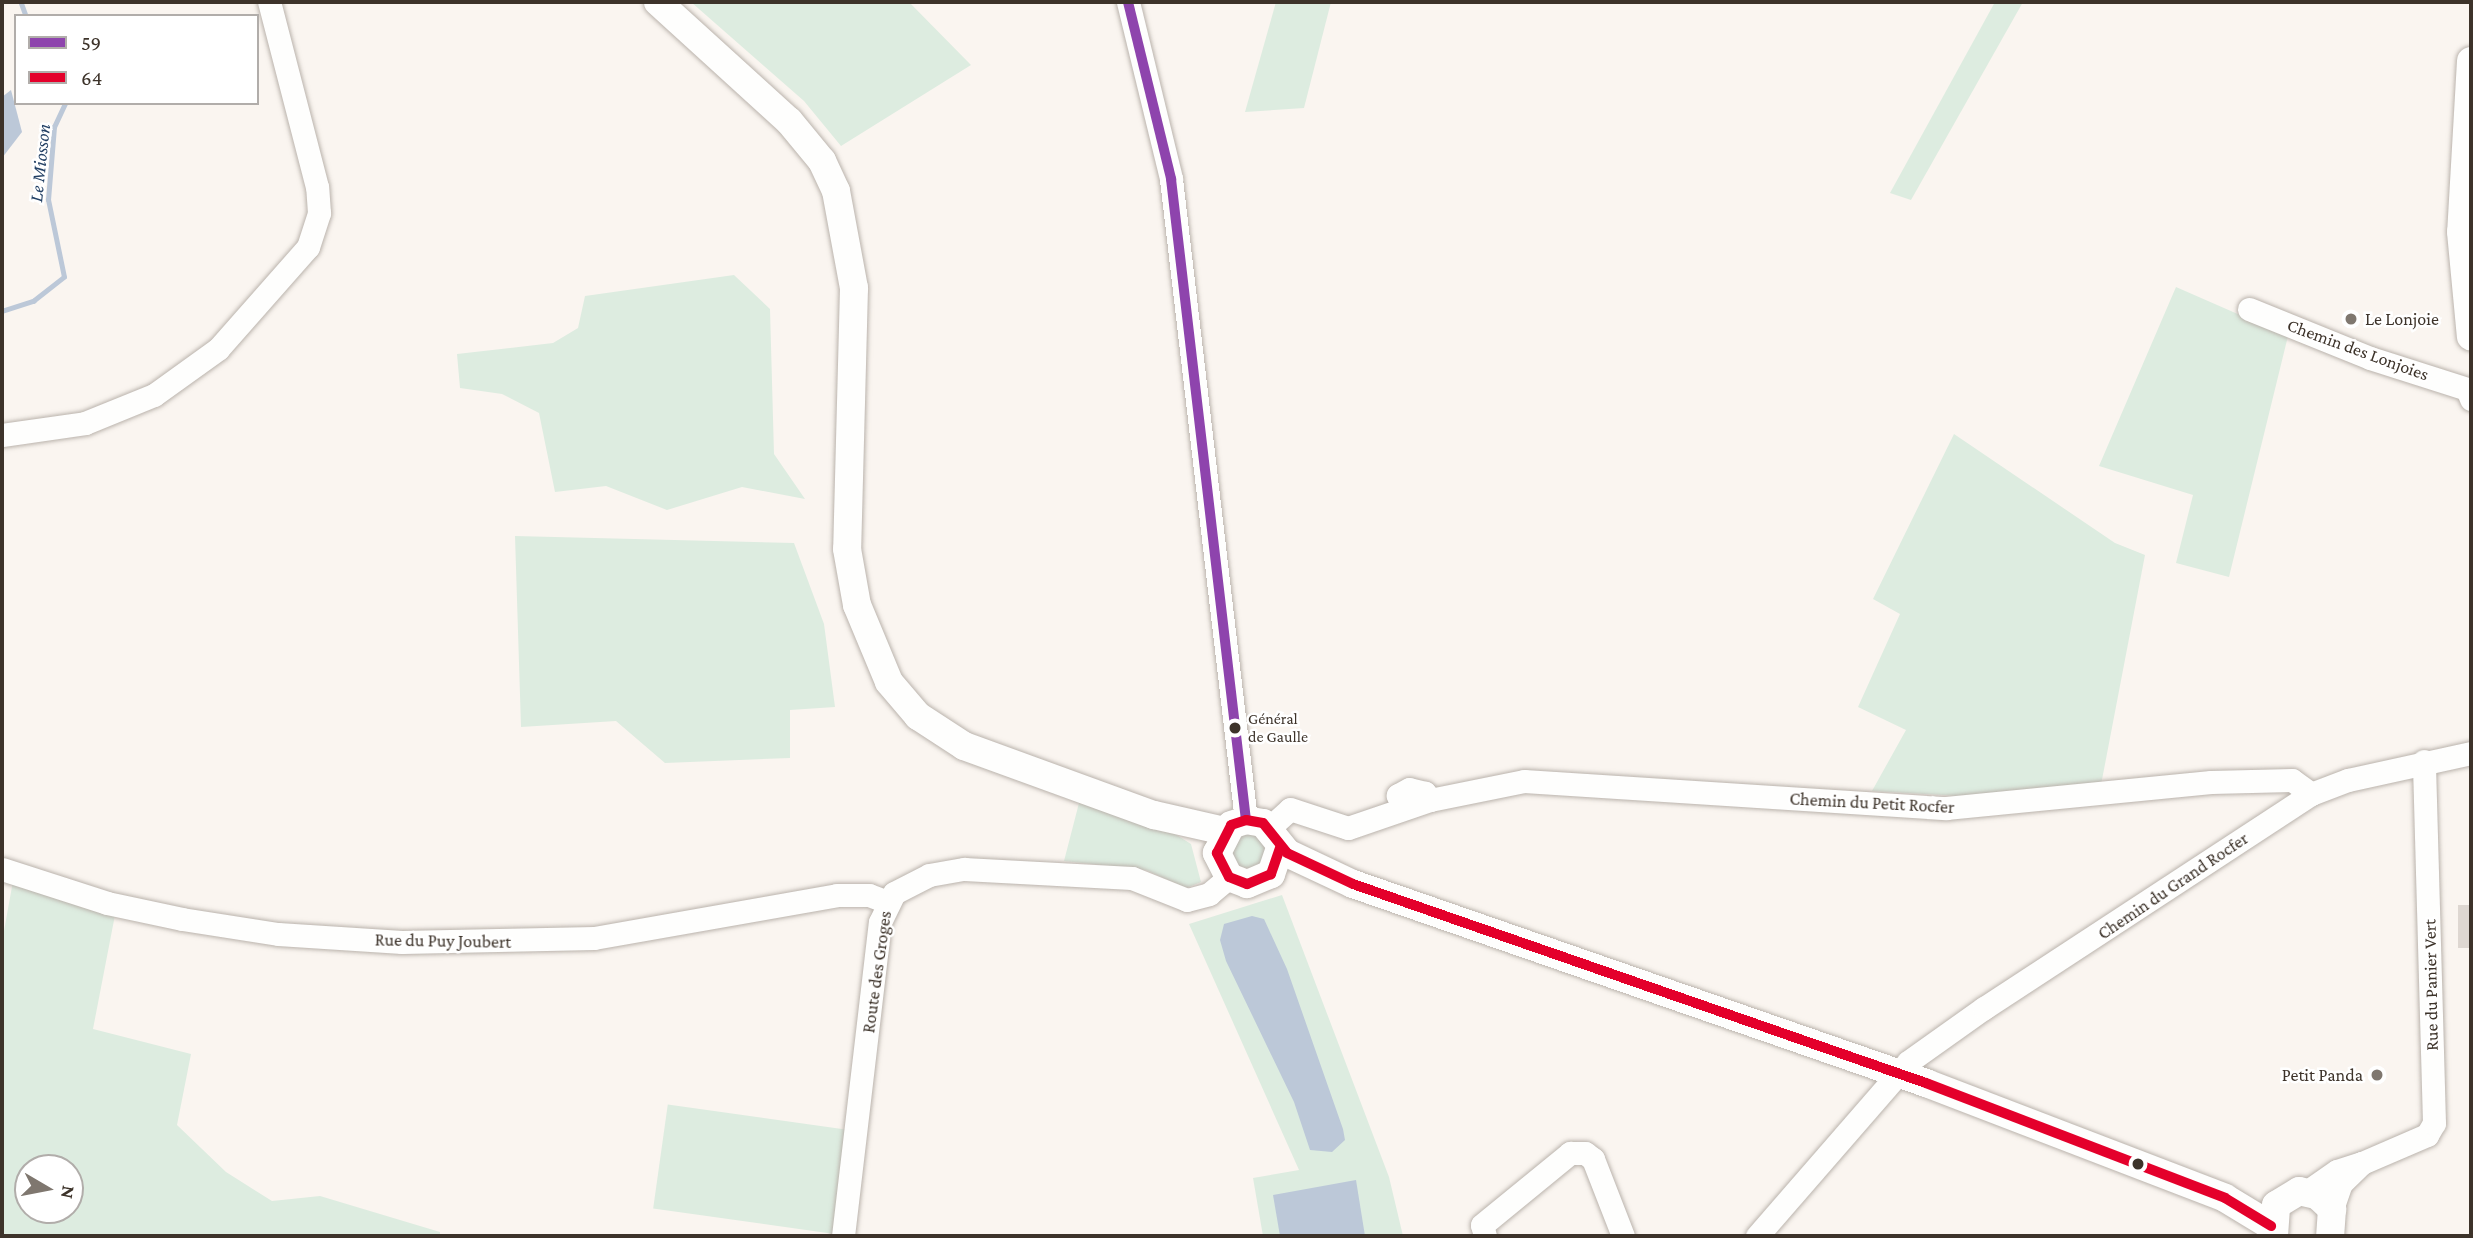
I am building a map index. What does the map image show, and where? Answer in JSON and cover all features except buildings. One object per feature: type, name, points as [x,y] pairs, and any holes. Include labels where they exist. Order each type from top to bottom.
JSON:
[{"type":"main road","points":[[658,2],[789,121],[822,161],[836,191],[854,288],[847,549],[857,605],[889,682],[918,716],[964,746],[1154,815],[1899,1073],[2225,1198],[2275,1221],[2308,1191],[2335,1227]]},
{"type":"main road","points":[[2471,61],[2461,232],[2471,337]]},
{"type":"street","points":[[2,435],[85,423],[154,395],[218,349],[308,247],[319,213],[317,187],[269,2]]},
{"type":"street","points":[[1128,2],[1171,179],[1248,847]]},
{"type":"street","name":"Chemin des Lonjoies","points":[[2249,309],[2469,394]]},
{"type":"street","name":"Chemin du Grand Rocfer","points":[[1757,1236],[1899,1073],[1984,1007],[2311,794],[2424,761],[2471,753]]},
{"type":"street","name":"Rue du Panier Vert","points":[[2308,1191],[2362,1163],[2427,1135],[2434,1123],[2424,761]]},
{"type":"street","name":"Chemin du Petit Rocfer","points":[[1404,807],[1524,781],[1946,808],[2211,782],[2292,780],[2311,794]]},
{"type":"street","name":"Route des Groges","points":[[843,1236],[887,902],[929,875],[964,869],[1132,878],[1186,900],[1209,894],[1248,847],[1290,809],[1348,828],[1404,807]]},
{"type":"street","name":"Rue du Puy Joubert","points":[[2,869],[107,903],[182,919],[278,934],[402,942],[594,938],[837,895],[869,895],[887,902]]},
{"type":"street","points":[[1485,1236],[1482,1225],[1570,1153],[1585,1153],[1594,1159],[1623,1236]]},
{"type":"street","name":"Rue du Panier Vert","points":[[2335,1227],[2341,1183],[2362,1163]]},
{"type":"green space","points":[[691,2],[909,2],[971,65],[841,146],[804,101]]},
{"type":"green space","points":[[1276,2],[1331,2],[1304,108],[1245,112]]},
{"type":"green space","points":[[1995,2],[2023,2],[1911,200],[1890,193]]},
{"type":"green space","points":[[734,275],[770,309],[774,454],[805,499],[742,487],[667,510],[606,486],[555,492],[539,413],[502,394],[460,388],[457,354],[553,343],[578,328],[585,296]]},
{"type":"green space","points":[[2176,287],[2288,336],[2229,577],[2176,563],[2193,495],[2099,466]]},
{"type":"green space","points":[[1954,434],[2115,543],[2145,555],[2101,785],[1978,797],[1872,791],[1906,730],[1858,707],[1900,614],[1873,599]]},
{"type":"green space","points":[[515,536],[794,543],[824,624],[835,707],[790,710],[790,758],[665,763],[616,721],[521,727]]},
{"type":"green space","points":[[1079,803],[1175,834],[1191,844],[1201,882],[1186,888],[1146,870],[1064,861]]},
{"type":"green space","points":[[1248,834],[1260,839],[1265,851],[1260,863],[1248,868],[1236,863],[1231,851],[1236,839]]},
{"type":"green space","points":[[13,881],[115,915],[93,1029],[191,1054],[177,1125],[226,1172],[272,1201],[320,1196],[440,1232],[440,1236],[2,1236],[2,942]]},
{"type":"green space","points":[[1282,895],[1389,1177],[1403,1236],[1263,1236],[1253,1178],[1299,1170],[1189,924]]},
{"type":"green space","points":[[668,1105],[849,1130],[834,1234],[653,1209]]},
{"type":"water","points":[[11,90],[22,132],[2,158],[2,97]]},
{"type":"water","points":[[1252,916],[1264,919],[1287,969],[1343,1129],[1345,1140],[1332,1152],[1310,1150],[1294,1102],[1226,961],[1220,940],[1224,924]]},
{"type":"water","points":[[1356,1180],[1365,1236],[1280,1236],[1273,1195]]},
{"type":"waterway","name":"Le Miosson","points":[[21,2],[25,14]]},
{"type":"waterway","name":"Le Miosson","points":[[2,311],[33,301],[64,277],[48,200],[54,127],[64,105]]},
{"type":"transit line","name":"59","points":[[1128,2],[1171,179],[1246,820]]},
{"type":"transit line","name":"64","points":[[1280,848],[1271,874],[1247,884],[1229,877],[1217,853],[1231,825],[1246,820],[1263,823],[1287,853],[1353,884],[1926,1083],[2225,1198],[2271,1226]]},
{"type":"place","name":"Le Lonjoie","points":[[2351,319]]},
{"type":"place","name":"Général de Gaulle","points":[[1235,728]]},
{"type":"place","name":"Petit Panda","points":[[2377,1075]]}]
